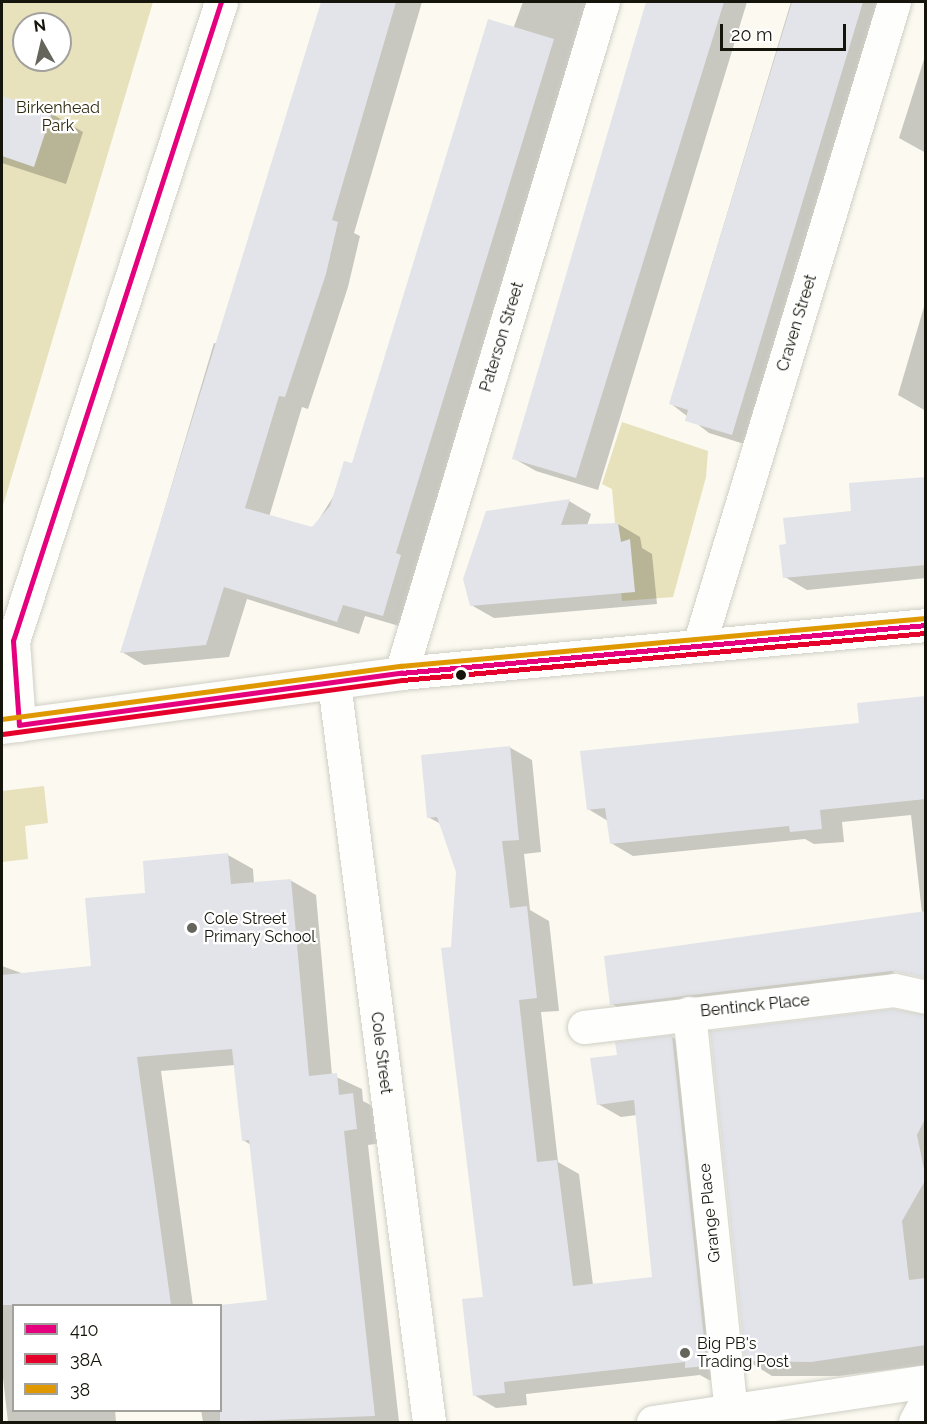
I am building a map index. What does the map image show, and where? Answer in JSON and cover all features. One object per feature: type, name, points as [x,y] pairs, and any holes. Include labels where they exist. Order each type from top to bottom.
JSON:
[{"type":"street","points":[[221,2],[13,641],[10,726],[401,673],[926,626]]},
{"type":"street","name":"Paterson Street","points":[[401,673],[603,2]]},
{"type":"street","name":"Craven Street","points":[[699,645],[894,2]]},
{"type":"street","name":"Cole Street","points":[[334,682],[429,1422]]},
{"type":"street","name":"Bentinck Place","points":[[584,1027],[894,990],[926,998]]},
{"type":"street","name":"Grange Place","points":[[689,1013],[732,1412]]},
{"type":"street","points":[[653,1422],[732,1412],[926,1381]]},
{"type":"street","points":[[915,1422],[926,1401]]},
{"type":"green space","name":"Birkenhead Park","points":[[2,2],[153,2],[2,509]]},
{"type":"green space","points":[[622,422],[708,451],[706,477],[673,597],[622,601],[612,489],[602,484]]},
{"type":"green space","points":[[44,786],[48,823],[25,826],[28,859],[2,862],[2,791]]},
{"type":"building","points":[[321,2],[396,2],[332,220],[338,222],[326,274],[285,397],[279,396],[245,508],[312,527],[330,506],[344,461],[352,463],[488,19],[554,39],[396,553],[401,555],[383,616],[343,605],[337,622],[224,587],[206,645],[120,653]]},
{"type":"building","points":[[646,2],[724,2],[576,478],[512,459]]},
{"type":"building","points":[[792,2],[863,2],[732,435],[685,421],[688,410],[669,404]]},
{"type":"building","points":[[2,96],[52,112],[34,167],[2,156]]},
{"type":"building","points":[[926,477],[926,565],[783,578],[779,545],[786,544],[783,518],[851,511],[849,483]]},
{"type":"building","points":[[570,499],[561,525],[618,523],[621,542],[630,539],[635,592],[470,606],[463,579],[486,511]]},
{"type":"building","points":[[926,696],[926,799],[820,810],[822,829],[790,832],[789,826],[610,844],[605,808],[587,810],[580,751],[859,723],[857,703]]},
{"type":"building","points":[[510,746],[519,840],[502,841],[510,908],[527,906],[537,998],[519,1000],[537,1162],[557,1160],[573,1286],[652,1277],[634,1100],[597,1105],[590,1058],[617,1055],[615,1042],[672,1035],[707,1366],[685,1368],[685,1362],[504,1382],[505,1393],[473,1396],[462,1299],[483,1297],[441,948],[451,947],[456,872],[437,817],[427,818],[421,755]]},
{"type":"building","points":[[228,853],[231,884],[291,879],[309,1076],[337,1073],[339,1095],[353,1093],[357,1129],[344,1131],[375,1416],[220,1422],[220,1412],[222,1412],[222,1305],[267,1300],[249,1140],[242,1141],[232,1049],[137,1057],[171,1304],[2,1305],[2,975],[91,966],[85,898],[145,893],[143,861]]},
{"type":"building","points":[[926,911],[926,978],[892,971],[610,1005],[604,956]]},
{"type":"building","points":[[893,1009],[926,1015],[926,1117],[917,1135],[926,1179],[902,1221],[909,1280],[926,1278],[926,1345],[811,1362],[745,1361],[710,1031]]},
{"type":"transit line","name":"410","points":[[19,725],[13,641],[221,2]]},
{"type":"transit line","name":"38","points":[[2,719],[400,666],[925,618]]},
{"type":"transit line","name":"410","points":[[19,725],[401,673],[926,625]]},
{"type":"transit line","name":"38A","points":[[3,734],[402,680],[926,633]]},
{"type":"place","name":"Cole Street Primary School","points":[[192,928]]},
{"type":"place","name":"Big PB's Trading Post","points":[[685,1353]]}]
